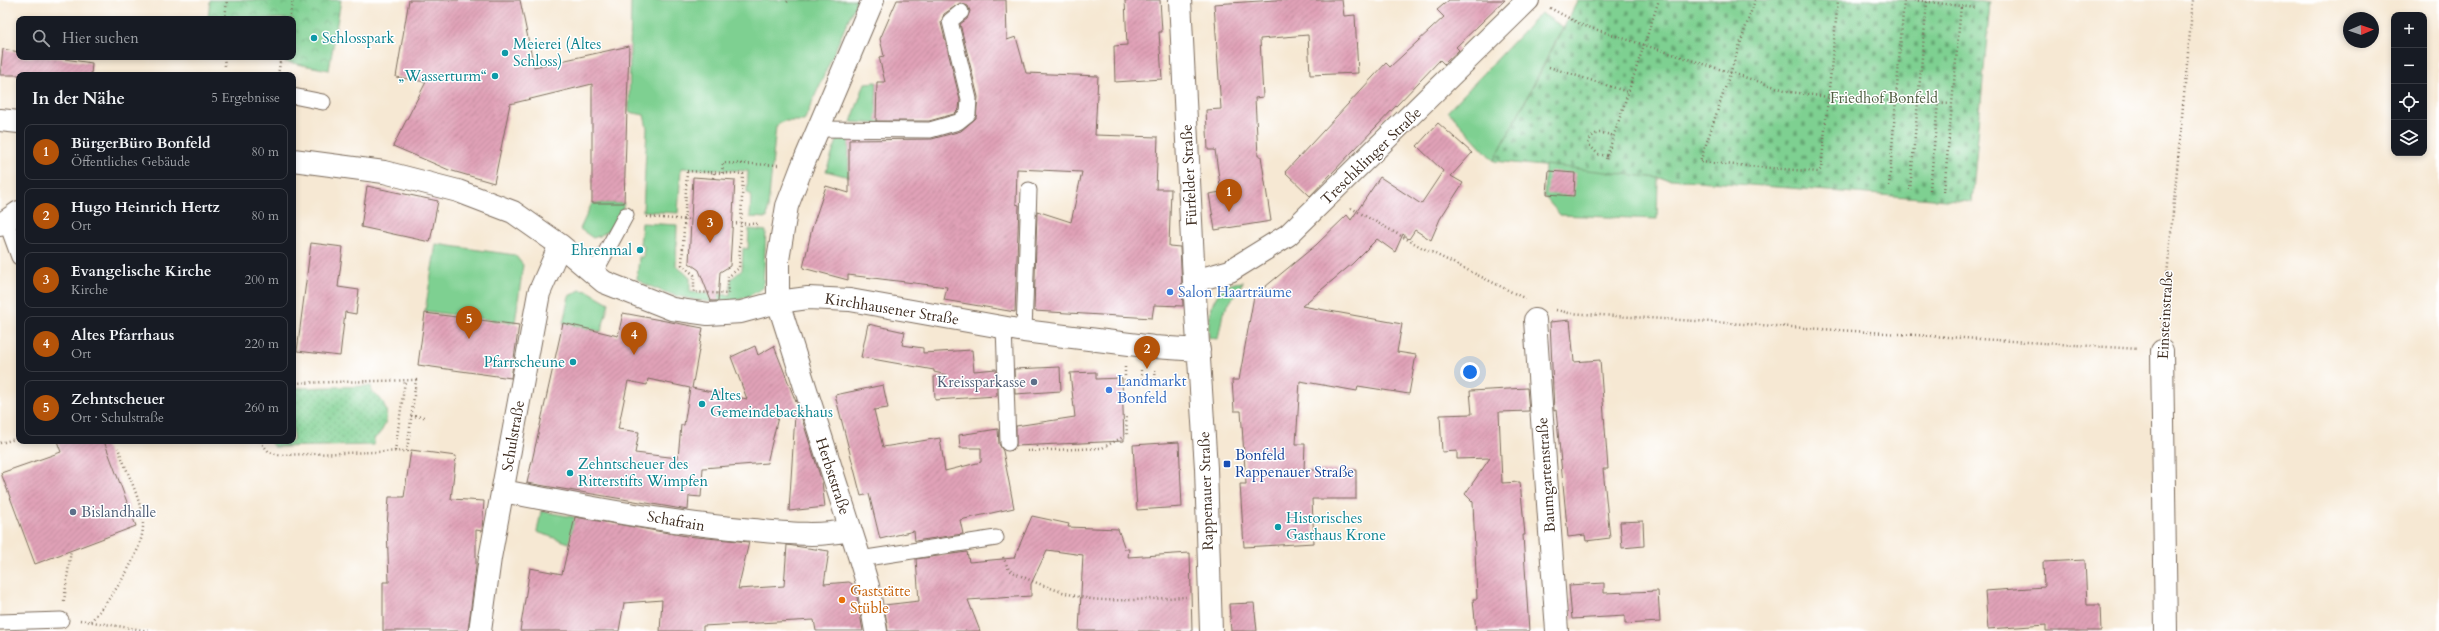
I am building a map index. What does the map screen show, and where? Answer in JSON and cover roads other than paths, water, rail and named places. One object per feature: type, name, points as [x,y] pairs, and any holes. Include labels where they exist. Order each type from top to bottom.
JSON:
[{"type":"street","name":"Herbststraße","points":[[873,0],[799,173],[782,226],[778,260],[778,302],[860,559],[868,586],[876,631]]},
{"type":"street","name":"Fürfelder Straße","points":[[1180,0],[1194,281],[1199,350]]},
{"type":"street","name":"Treschklinger Straße","points":[[1194,281],[1230,271],[1288,235],[1528,0]]},
{"type":"street","points":[[0,120],[16,122]]},
{"type":"street","name":"Kirchhausener Straße","points":[[296,160],[384,172],[458,191],[513,212],[560,245],[604,282],[672,309],[708,314],[740,312],[778,302],[808,298],[850,300],[1014,329],[1154,347],[1199,350]]},
{"type":"street","name":"Schulstraße","points":[[480,631],[490,558],[539,293],[560,245]]},
{"type":"street","name":"Baumgartenstraße","points":[[1532,310],[1557,631]]},
{"type":"street","name":"Rappenauer Straße","points":[[1199,350],[1206,468],[1211,631]]},
{"type":"street","name":"Einsteinstraße","points":[[2162,351],[2166,631]]},
{"type":"street","name":"Schafrain","points":[[503,491],[711,527],[800,534],[833,534],[850,530]]},
{"type":"lane","points":[[817,129],[930,130],[958,122],[968,114],[969,99],[950,21],[962,12]]},
{"type":"lane","points":[[296,97],[323,102]]},
{"type":"lane","points":[[1008,443],[1014,329],[1029,190]]},
{"type":"lane","points":[[594,274],[626,215]]},
{"type":"lane","points":[[8,219],[16,247]]},
{"type":"lane","points":[[860,559],[996,538]]},
{"type":"lane","points":[[0,622],[61,620]]},
{"type":"place","name":"Schlosspark","points":[[314,38]]},
{"type":"place","name":"Meierei (Altes Schloss)","points":[[505,53]]},
{"type":"place","name":"„Wasserturm“","points":[[495,76]]},
{"type":"place","name":"BürgerBüro Bonfeld","points":[[1229,212]]},
{"type":"place","name":"Evangelische Kirche","points":[[710,243]]},
{"type":"place","name":"Ehrenmal","points":[[640,250]]},
{"type":"place","name":"Salon Haarträume","points":[[1170,292]]},
{"type":"place","name":"Zehntscheuer","points":[[469,339]]},
{"type":"place","name":"Altes Pfarrhaus","points":[[634,355]]},
{"type":"place","name":"Pfarrscheune","points":[[573,362]]},
{"type":"place","name":"Hugo Heinrich Hertz","points":[[1147,369]]},
{"type":"place","name":"Kreissparkasse","points":[[1034,382]]},
{"type":"place","name":"Landmarkt Bonfeld","points":[[1109,390]]},
{"type":"place","name":"Altes Gemeindebackhaus","points":[[702,404]]},
{"type":"place","name":"Bonfeld Rappenauer Straße","points":[[1227,464]]},
{"type":"place","name":"Zehntscheuer des Ritterstifts Wimpfen","points":[[570,473]]},
{"type":"place","name":"Bislandhalle","points":[[73,512]]},
{"type":"place","name":"Historisches Gasthaus Krone","points":[[1278,527]]},
{"type":"place","name":"Gaststätte Stüble","points":[[842,600]]},
{"type":"park label","name":"Friedhof Bonfeld","points":[[1884,98]]}]
